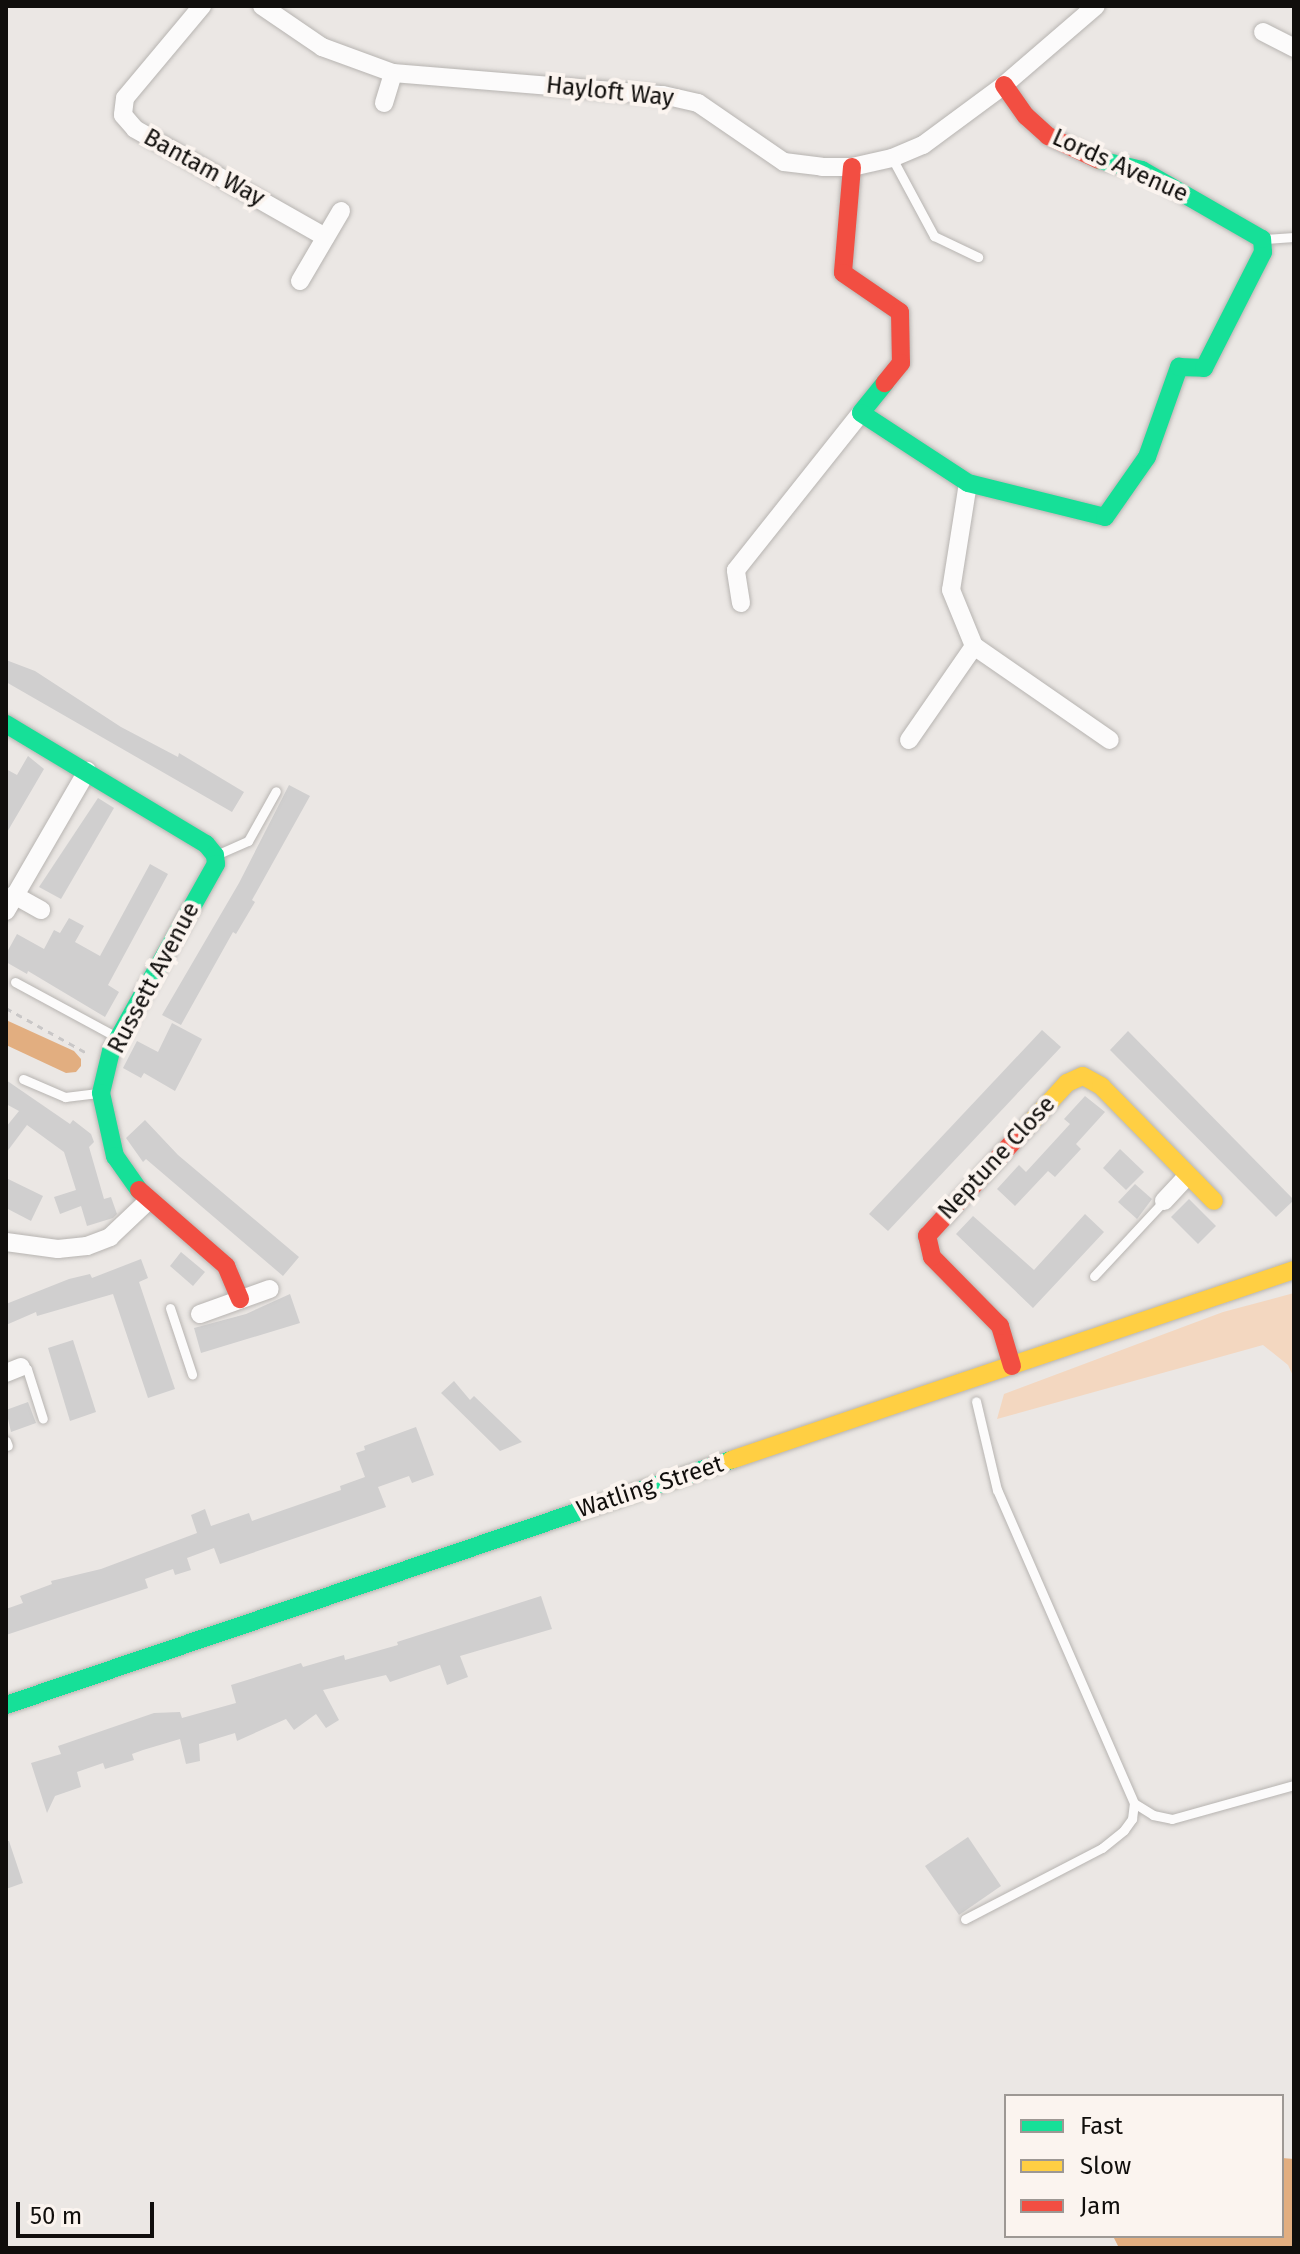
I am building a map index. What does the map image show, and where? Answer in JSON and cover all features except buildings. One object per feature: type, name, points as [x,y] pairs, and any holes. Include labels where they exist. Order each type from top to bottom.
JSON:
[{"type":"main road","name":"Lords Avenue","points":[[1004,85],[1026,116],[1048,136],[1094,159],[1142,170],[1262,239]]},
{"type":"main road","points":[[852,167],[843,273],[900,312],[901,363],[861,413],[968,483],[1105,517],[1147,457],[1179,367],[1204,368],[1263,252],[1262,239]]},
{"type":"main road","points":[[6,724],[206,844],[215,855]]},
{"type":"main road","name":"Russett Avenue","points":[[215,855],[216,864],[118,1038],[101,1093],[106,1128],[115,1156],[148,1201],[226,1266],[240,1299]]},
{"type":"main road","name":"Neptune Close","points":[[1012,1366],[1000,1326],[932,1257],[927,1236],[1067,1083],[1083,1076],[1101,1086],[1214,1201]]},
{"type":"main road","name":"Watling Street","points":[[6,1705],[1294,1270]]},
{"type":"street","name":"Bantam Way","points":[[202,6],[125,98],[123,115],[135,129],[325,237]]},
{"type":"street","name":"Hayloft Way","points":[[262,6],[322,47],[393,73],[663,95],[698,103],[784,162],[852,167],[892,158],[923,145],[1004,85],[1096,6]]},
{"type":"street","points":[[1263,32],[1294,48]]},
{"type":"street","points":[[384,103],[393,73]]},
{"type":"street","points":[[300,281],[341,211]]},
{"type":"street","points":[[741,603],[736,570],[861,413]]},
{"type":"street","points":[[968,483],[951,590],[974,646],[1110,740]]},
{"type":"street","points":[[909,740],[974,646]]},
{"type":"street","points":[[41,910],[10,903],[87,771]]},
{"type":"street","points":[[1164,1201],[1188,1175]]},
{"type":"street","points":[[6,1244],[58,1249],[87,1246],[110,1237],[148,1201]]},
{"type":"street","points":[[200,1314],[270,1289]]},
{"type":"lane","points":[[892,158],[934,236],[978,257]]},
{"type":"lane","points":[[1262,239],[1294,237]]},
{"type":"lane","points":[[215,855],[234,851],[248,841],[276,791]]},
{"type":"lane","points":[[15,982],[118,1038]]},
{"type":"lane","points":[[23,1079],[65,1097],[101,1093]]},
{"type":"lane","points":[[1094,1276],[1164,1201]]},
{"type":"lane","points":[[170,1308],[192,1374]]},
{"type":"lane","points":[[176,1322],[200,1314]]},
{"type":"lane","points":[[14,1370],[27,1369],[43,1419]]},
{"type":"lane","points":[[965,1919],[1102,1848],[1132,1819],[1134,1803],[997,1490],[976,1401]]},
{"type":"lane","points":[[1134,1803],[1153,1815],[1172,1819],[1294,1785]]},
{"type":"path","points":[[6,1008],[108,1064]]},
{"type":"shaded area","points":[[6,1020],[74,1051],[81,1059],[81,1066],[76,1072],[66,1073],[6,1045]]},
{"type":"shaded area","points":[[1294,1293],[1294,1378],[1288,1365],[1263,1345],[997,1419],[1004,1394],[1223,1312]]},
{"type":"shaded area","points":[[1284,2158],[1294,2159],[1294,2248],[1119,2248],[1114,2238],[1284,2238]]},
{"type":"traffic: fast","points":[[885,383],[861,413],[968,483],[1105,517],[1147,457],[1179,367],[1204,368],[1263,252],[1262,239],[1142,170],[1099,160]]},
{"type":"traffic: fast","points":[[6,724],[206,844],[215,855],[216,864],[111,1051],[101,1093],[115,1156],[139,1190]]},
{"type":"traffic: fast","points":[[6,1705],[731,1460]]},
{"type":"traffic: slow","points":[[1023,1131],[1067,1083],[1083,1076],[1101,1086],[1214,1201]]},
{"type":"traffic: slow","points":[[731,1460],[1294,1270]]},
{"type":"traffic: jam","points":[[1004,85],[1026,116],[1048,136],[1099,160]]},
{"type":"traffic: jam","points":[[852,167],[843,273],[900,312],[901,363],[885,383]]},
{"type":"traffic: jam","points":[[1012,1366],[1000,1326],[932,1257],[927,1236],[1023,1131]]},
{"type":"traffic: jam","points":[[139,1190],[226,1266],[240,1299]]}]
